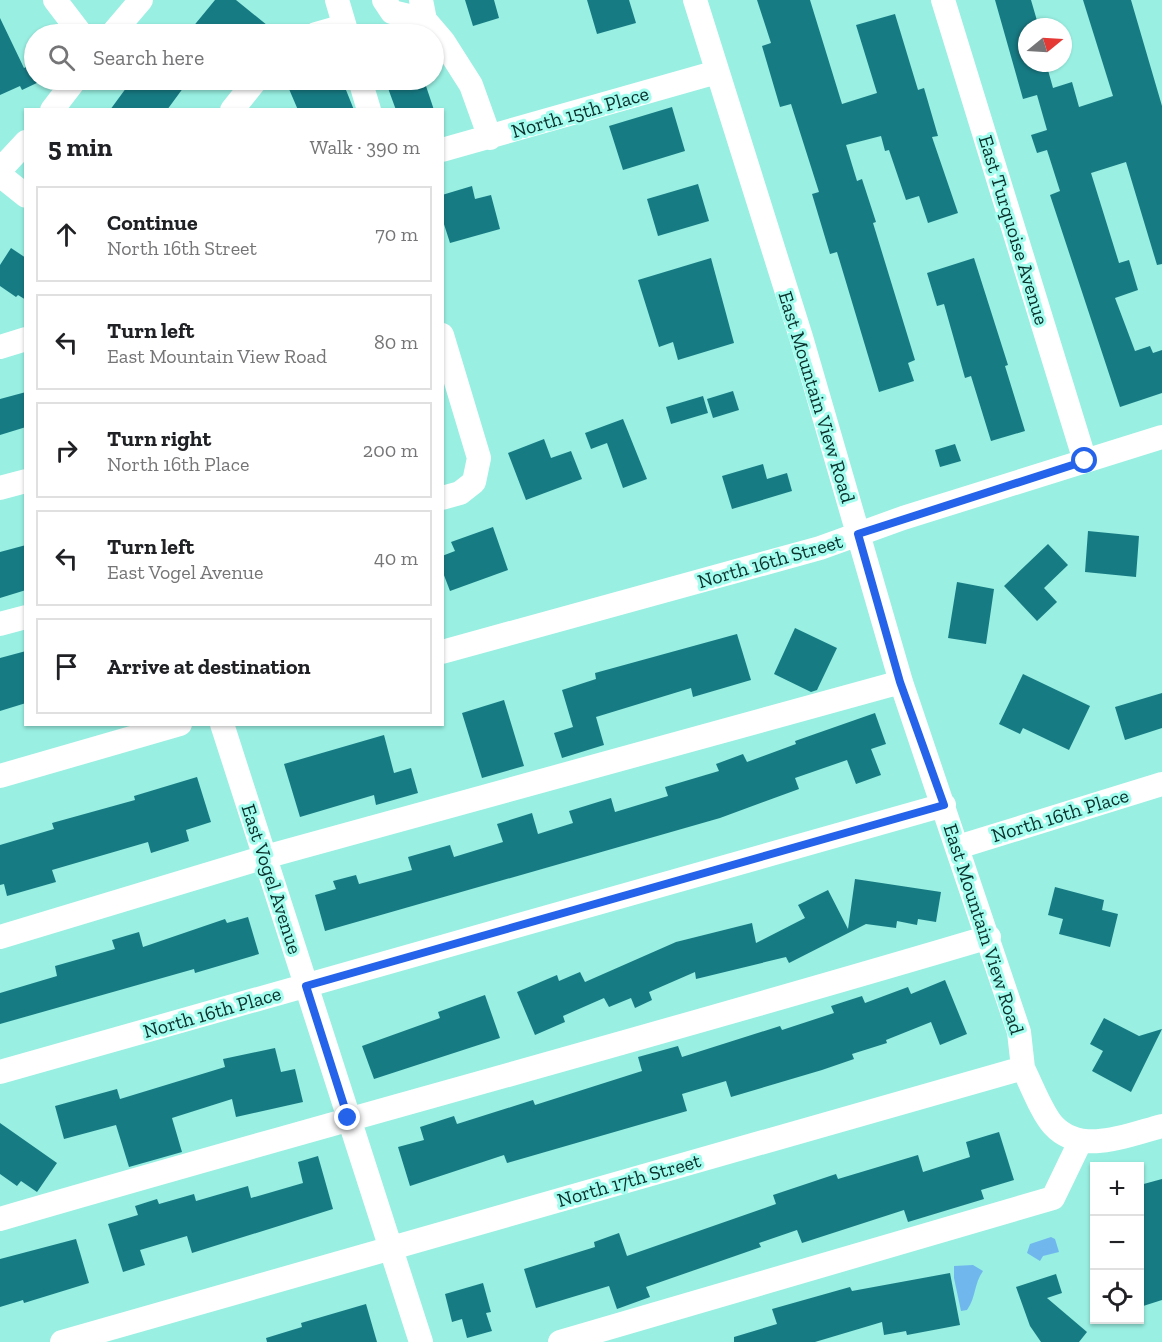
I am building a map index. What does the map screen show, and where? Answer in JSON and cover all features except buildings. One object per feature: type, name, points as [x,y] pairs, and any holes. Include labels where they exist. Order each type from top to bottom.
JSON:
[{"type":"street","points":[[55,0],[73,24]]},
{"type":"street","points":[[121,24],[141,0]]},
{"type":"street","points":[[338,0],[344,24]]},
{"type":"street","points":[[384,0],[392,12],[423,10],[432,24]]},
{"type":"street","name":"East Mountain View Road","points":[[695,0],[801,337],[900,682],[1020,1032],[1023,1068]]},
{"type":"street","name":"East Turquoise Avenue","points":[[943,0],[1085,461]]},
{"type":"street","points":[[444,43],[471,85],[490,138]]},
{"type":"street","name":"North 15th Place","points":[[444,150],[717,72]]},
{"type":"street","points":[[54,108],[67,90]]},
{"type":"street","points":[[234,108],[248,90]]},
{"type":"street","points":[[363,90],[368,108]]},
{"type":"street","points":[[0,170],[24,144]]},
{"type":"street","points":[[0,175],[24,194]]},
{"type":"street","points":[[0,347],[24,340]]},
{"type":"street","points":[[444,342],[479,458],[474,482],[460,493],[444,497]]},
{"type":"street","name":"North 16th Street","points":[[444,651],[820,548],[1162,437]]},
{"type":"street","points":[[0,488],[24,482]]},
{"type":"street","points":[[0,624],[24,618]]},
{"type":"street","points":[[0,937],[265,857],[900,682]]},
{"type":"street","points":[[0,776],[173,726]]},
{"type":"street","name":"East Vogel Avenue","points":[[223,726],[421,1342]]},
{"type":"street","name":"North 16th Place","points":[[958,847],[1162,784]]},
{"type":"street","name":"North 16th Place","points":[[0,1072],[944,805]]},
{"type":"street","points":[[0,1219],[348,1118],[713,1019],[989,937]]},
{"type":"street","points":[[1023,1068],[1053,1125],[1080,1142],[1109,1140],[1162,1126]]},
{"type":"street","name":"North 17th Street","points":[[62,1342],[1023,1068]]},
{"type":"street","points":[[560,1342],[1053,1198],[1080,1142]]},
{"type":"water","points":[[1051,1237],[1055,1239],[1059,1252],[1043,1256],[1040,1261],[1027,1253],[1030,1244]]},
{"type":"water","points":[[973,1265],[983,1271],[970,1305],[967,1310],[961,1311],[954,1278],[954,1266]]},
{"type":"route","points":[[348,1118],[306,986],[944,805],[900,682],[858,534],[1085,461]]}]
